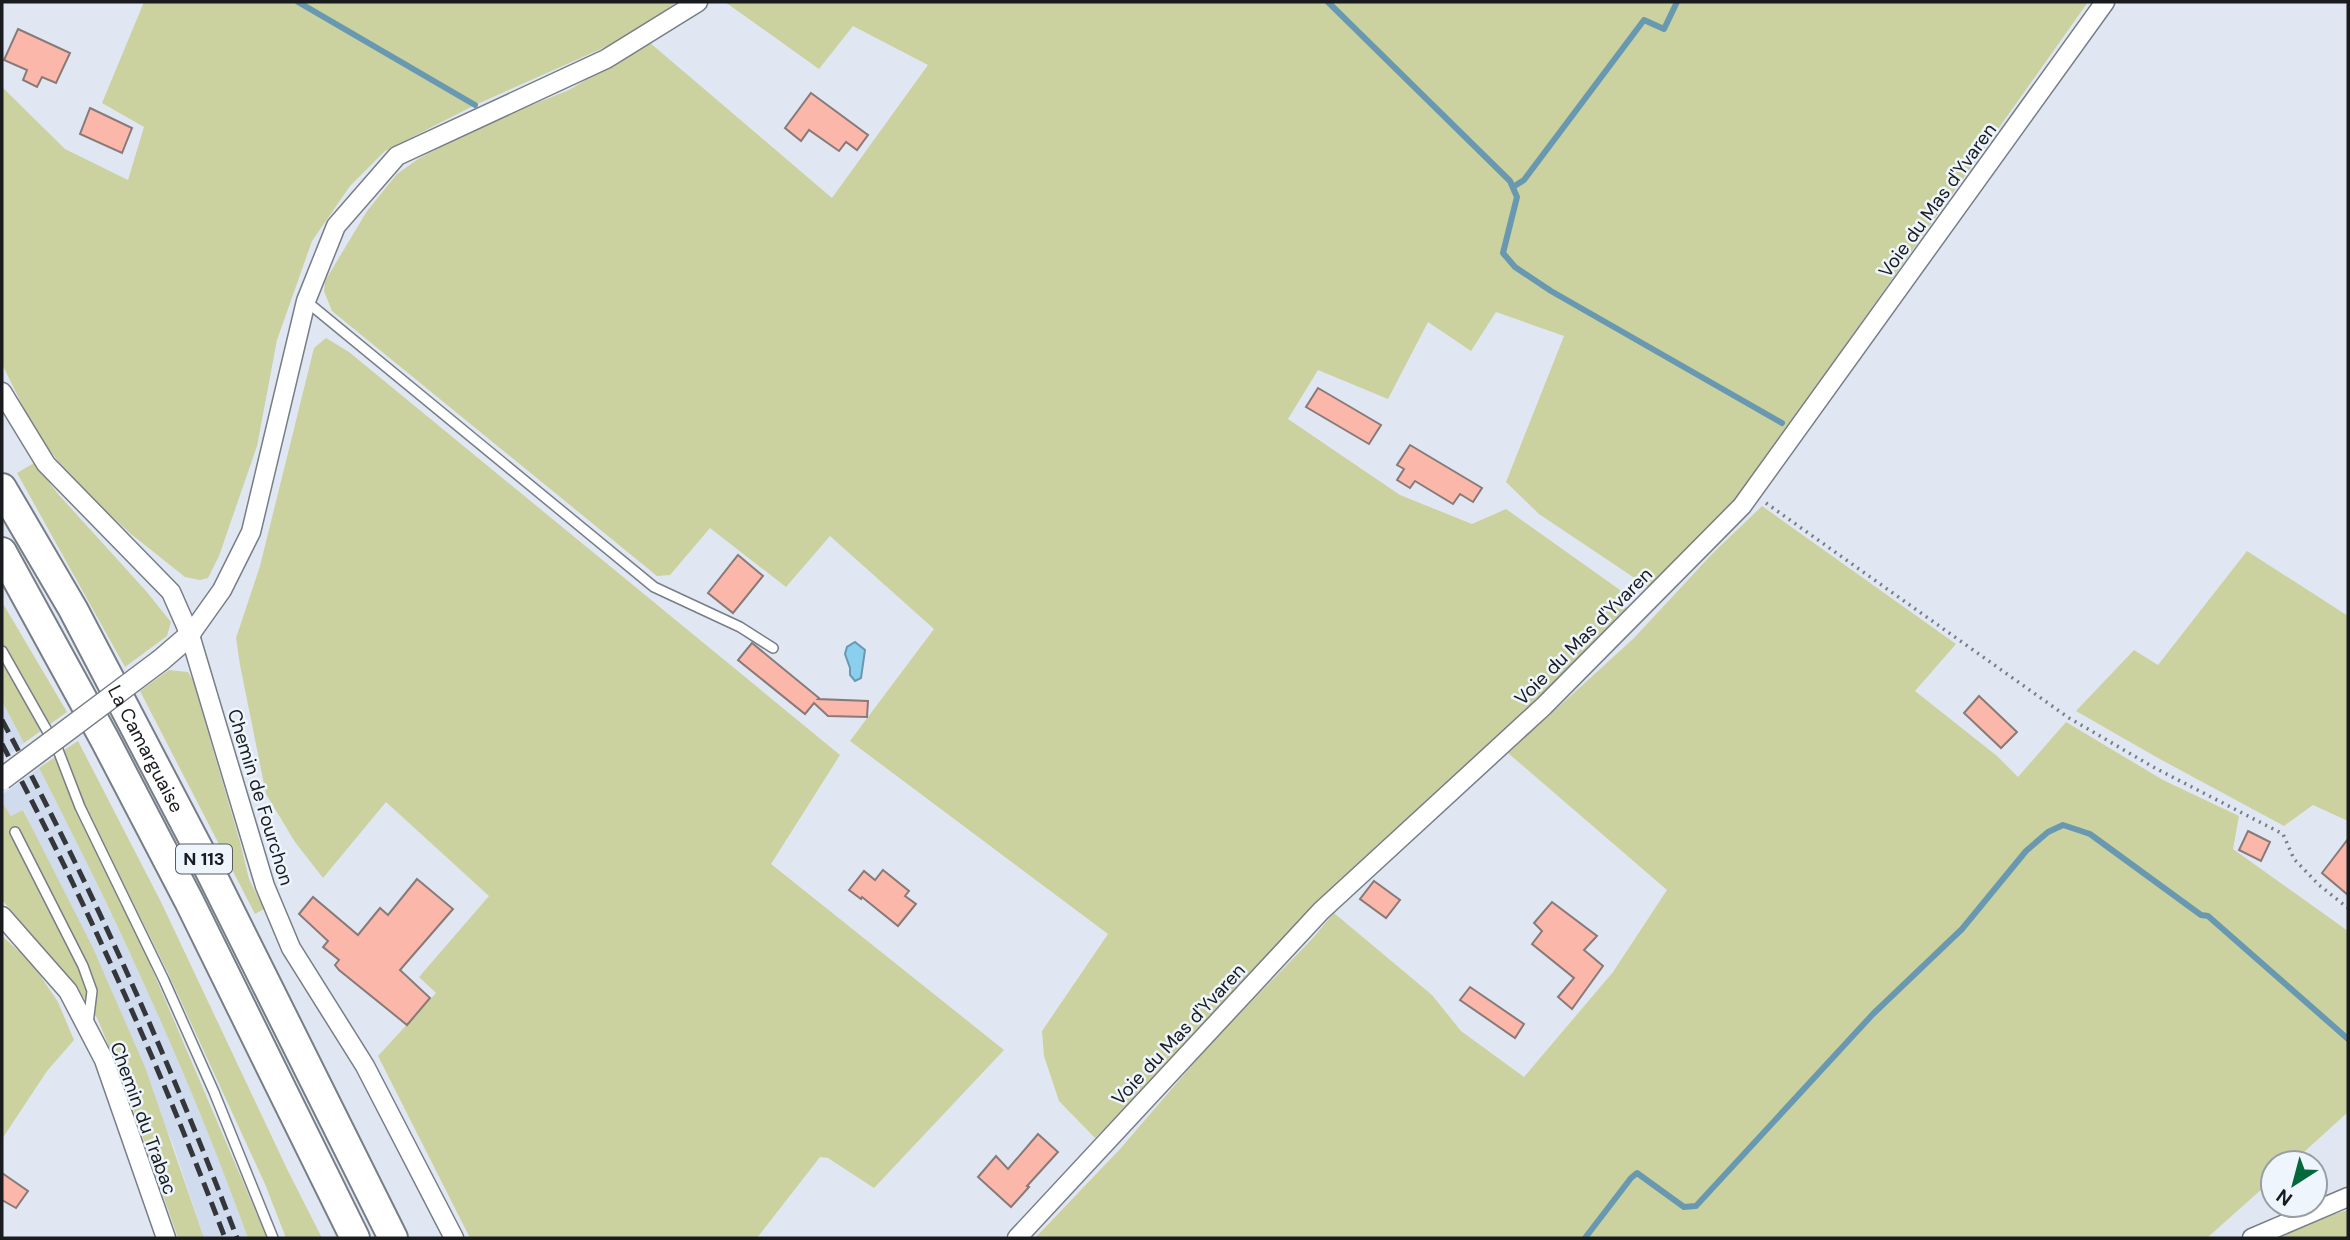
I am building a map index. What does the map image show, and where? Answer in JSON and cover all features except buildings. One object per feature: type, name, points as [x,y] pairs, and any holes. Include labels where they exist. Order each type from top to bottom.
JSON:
[{"type":"highway","name":"La Camarguaise","points":[[2,488],[73,609],[188,828],[393,1238]]},
{"type":"highway","name":"La Camarguaise","points":[[2,552],[183,889],[355,1238]]},
{"type":"street","points":[[2,779],[161,660],[190,635],[222,590],[251,532],[306,301],[336,226],[397,156],[606,59],[698,2]]},
{"type":"street","name":"Voie du Mas d'Yvaren","points":[[1017,1238],[1321,911],[1544,706],[1742,506],[2105,2]]},
{"type":"street","name":"Chemin de Fourchon","points":[[2,392],[46,464],[171,592],[190,635],[265,886],[291,948],[365,1066],[454,1238]]},
{"type":"street","name":"Chemin du Trabac","points":[[2,916],[68,991],[104,1060],[166,1238]]},
{"type":"street","points":[[2252,1238],[2348,1197]]},
{"type":"lane","points":[[306,301],[654,587],[740,627],[773,648]]},
{"type":"lane","points":[[2,651],[58,750],[80,807],[148,946],[214,1092],[273,1238]]},
{"type":"lane","points":[[15,832],[83,966],[92,991],[88,1029]]},
{"type":"path","points":[[1752,492],[2069,718],[2155,768],[2283,834],[2294,859],[2319,885],[2348,908]]},
{"type":"shaded area","points":[[2,701],[24,743],[2,760]]},
{"type":"shaded area","points":[[39,768],[162,1021],[223,1168],[248,1238],[204,1238],[173,1144],[24,810],[11,816],[2,802],[2,795]]},
{"type":"green space","points":[[144,2],[674,4],[630,36],[475,105],[385,151],[350,186],[312,241],[277,340],[257,446],[219,556],[208,578],[200,580],[185,577],[131,534],[73,481],[35,431],[2,364],[2,87],[65,149],[128,180],[144,127],[102,103]]},
{"type":"green space","points":[[725,2],[2088,2],[1740,494],[1648,587],[1539,514],[1506,482],[1564,336],[1496,312],[1471,351],[1428,322],[1388,399],[1318,370],[1288,419],[1400,495],[1472,524],[1506,509],[1620,590],[1628,612],[1581,661],[1359,863],[1239,984],[1132,1102],[1095,1138],[1059,1101],[1044,1056],[1042,1031],[1108,934],[850,741],[934,629],[830,536],[786,587],[710,528],[670,575],[657,576],[332,311],[324,291],[325,281],[367,211],[397,174],[418,159],[479,126],[569,90],[649,42],[832,198],[928,65],[853,26],[819,69]]},
{"type":"green space","points":[[326,338],[349,352],[840,755],[771,864],[1004,1050],[874,1188],[828,1158],[820,1157],[757,1238],[470,1238],[378,1056],[436,993],[419,977],[489,896],[386,802],[323,878],[295,842],[266,794],[240,665],[236,638],[260,566],[314,348]]},
{"type":"green space","points":[[34,463],[171,622],[167,636],[125,667],[17,473]]},
{"type":"green space","points":[[1762,506],[1956,644],[1915,691],[1997,756],[2018,777],[2066,722],[2163,780],[2239,816],[2233,849],[2348,931],[2348,1112],[2307,1149],[2259,1149],[2259,1192],[2207,1238],[1035,1238],[1120,1149],[1212,1042],[1334,913],[1432,995],[1461,1031],[1524,1077],[1613,972],[1667,890],[1508,753],[1634,638],[1712,554]]},
{"type":"green space","points":[[2247,551],[2348,616],[2348,821],[2313,805],[2284,826],[2076,711],[2134,650],[2158,665]]},
{"type":"green space","points":[[2,602],[67,712],[24,743],[2,701]]},
{"type":"green space","points":[[169,670],[188,672],[193,681],[249,879],[264,909],[255,914],[140,691]]},
{"type":"green space","points":[[78,741],[161,902],[322,1238],[286,1238],[265,1184],[168,973],[87,810],[64,750]]},
{"type":"green space","points":[[55,757],[137,934],[267,1238],[248,1238],[202,1118],[151,1000],[97,883],[39,768]]},
{"type":"green space","points":[[2,802],[11,816],[23,810],[92,946],[145,1067],[204,1238],[178,1238],[123,1080],[97,1018],[78,989],[2,900]]},
{"type":"green space","points":[[2,936],[31,962],[58,1002],[74,1040],[47,1071],[2,1139]]},
{"type":"green space","points":[[2348,1210],[2348,1238],[2275,1238],[2304,1223],[2329,1219],[2329,1216]]},
{"type":"water","points":[[855,642],[865,650],[861,678],[855,681],[850,675],[845,654],[847,647]]},
{"type":"waterway","points":[[298,2],[475,105]]},
{"type":"waterway","points":[[1328,2],[1510,181],[1517,197],[1503,253],[1515,267],[1551,291],[1782,423]]},
{"type":"waterway","points":[[1513,187],[1524,180],[1644,20],[1664,29],[1677,2]]},
{"type":"waterway","points":[[1585,1238],[1637,1173],[1684,1207],[1696,1206],[1873,1014],[1962,929],[2026,851],[2048,832],[2063,825],[2090,834],[2201,915],[2208,916],[2348,1039]]},
{"type":"railway","points":[[2,720],[128,975],[185,1106],[237,1238]]},
{"type":"railway","points":[[2,744],[64,865],[149,1049],[225,1238]]}]
